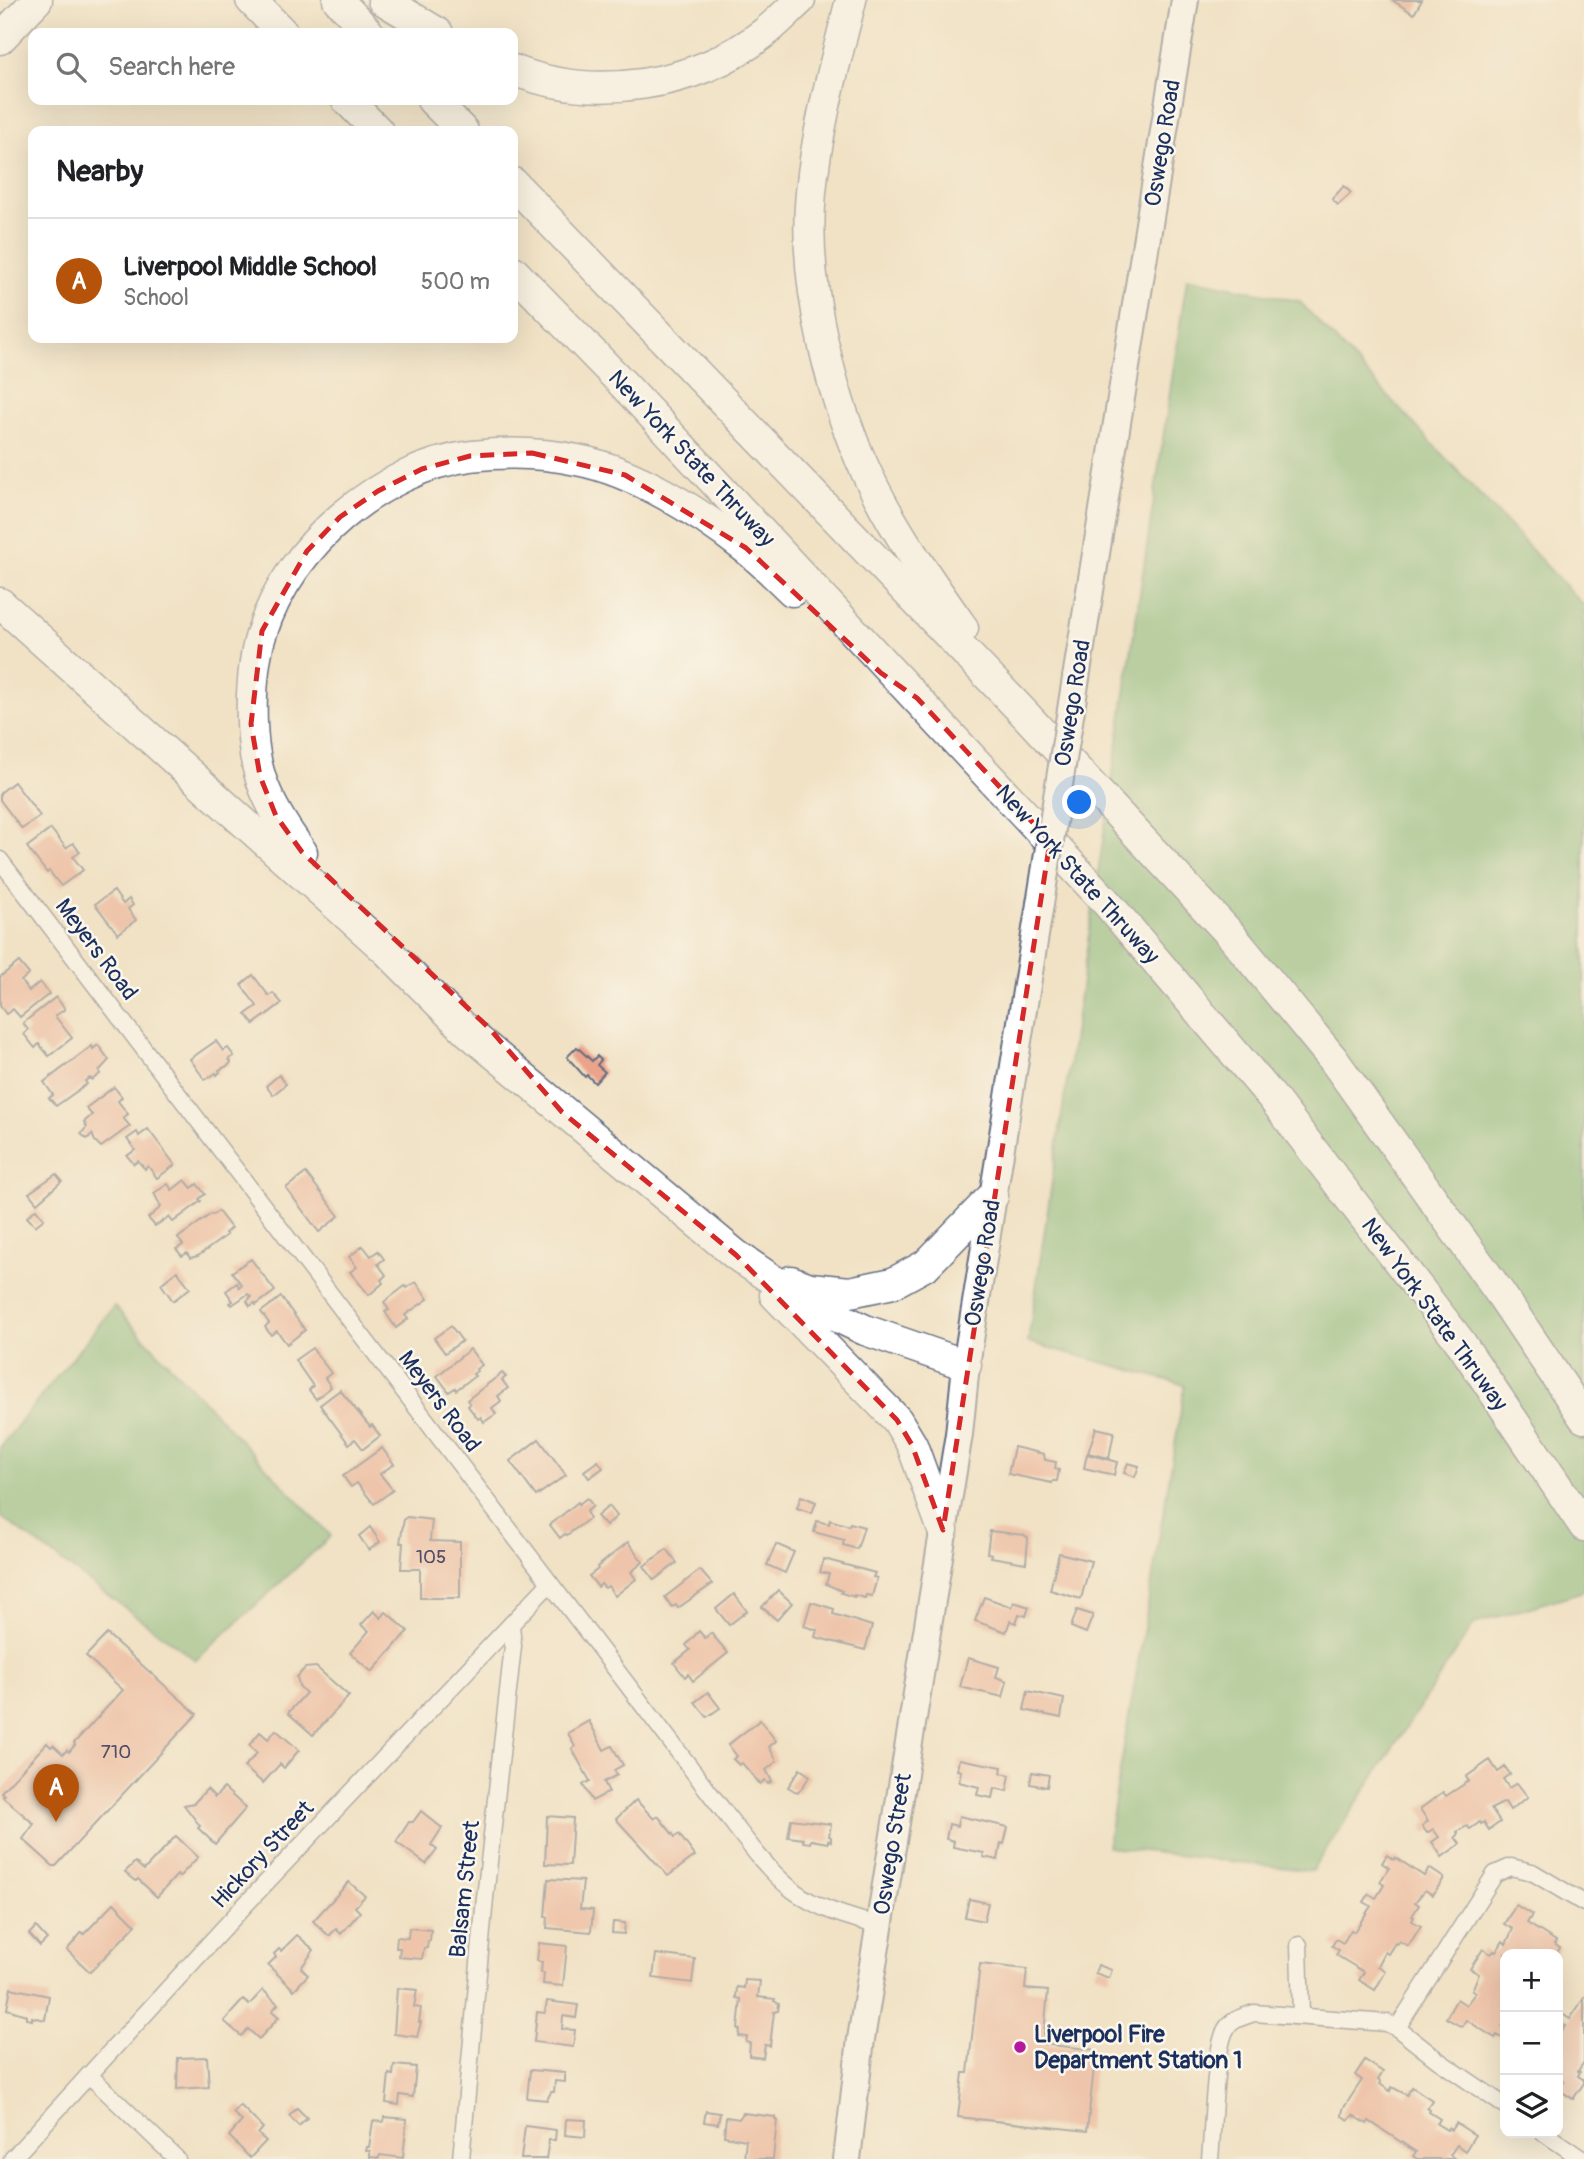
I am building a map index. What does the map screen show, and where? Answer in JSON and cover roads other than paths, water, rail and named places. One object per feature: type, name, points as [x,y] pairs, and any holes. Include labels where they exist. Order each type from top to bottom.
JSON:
[{"type":"highway","points":[[0,19],[18,0]]},
{"type":"highway","points":[[0,39],[37,0]]},
{"type":"highway","points":[[251,0],[278,28]]},
{"type":"highway","points":[[338,0],[364,28]]},
{"type":"highway","points":[[383,0],[430,28]]},
{"type":"highway","points":[[518,72],[577,86],[627,86],[683,75],[728,56],[755,39],[800,0]]},
{"type":"highway","points":[[851,0],[819,129],[811,195],[811,262],[823,345],[842,411],[874,489],[915,561],[1020,709]]},
{"type":"highway","points":[[352,105],[373,126]]},
{"type":"highway","points":[[437,105],[458,126]]},
{"type":"highway","points":[[518,188],[1020,709],[1231,935],[1333,1059],[1502,1296],[1584,1418]]},
{"type":"highway","name":"New York State Thruway","points":[[518,276],[623,384],[1107,903],[1271,1096],[1461,1343],[1584,1526]]},
{"type":"highway","points":[[302,852],[276,816],[260,776],[251,724],[253,672],[262,631],[280,591],[307,551],[340,517],[378,491],[422,469],[470,456],[532,453],[579,460],[625,475],[690,509],[746,548],[881,673],[917,698]]},
{"type":"highway","points":[[0,583],[441,979],[489,1028],[562,1112]]},
{"type":"highway","points":[[0,603],[386,950],[467,1031],[736,1255],[802,1300],[865,1330],[966,1365]]},
{"type":"highway","points":[[736,1255],[810,1288],[850,1292],[893,1283],[926,1265],[993,1196]]},
{"type":"highway","points":[[736,1255],[897,1420],[912,1444],[943,1530]]},
{"type":"main road","name":"Oswego Road","points":[[943,1530],[966,1365],[1185,0]]},
{"type":"main road","name":"Oswego Street","points":[[847,2159],[861,2039],[943,1530]]},
{"type":"street","name":"Meyers Road","points":[[0,860],[704,1786],[773,1871],[793,1891],[826,1909],[879,1926]]},
{"type":"street","name":"Hickory Street","points":[[12,2159],[253,1896],[550,1583]]},
{"type":"street","name":"Balsam Street","points":[[461,2159],[485,1898],[513,1646],[511,1625]]},
{"type":"street","points":[[1398,2028],[1495,1874],[1511,1867],[1532,1872],[1584,1903]]},
{"type":"street","points":[[1299,1945],[1301,2016]]},
{"type":"street","points":[[1210,2159],[1219,2055],[1226,2030],[1235,2019],[1254,2013],[1387,2024],[1398,2028],[1439,2061],[1500,2103]]},
{"type":"street","points":[[89,2075],[177,2159]]},
{"type":"street","points":[[1553,2138],[1581,2154]]},
{"type":"place","name":"Liverpool Middle School","points":[[56,1822]]},
{"type":"place","name":"Liverpool Fire Department Station 1","points":[[1020,2047]]}]
